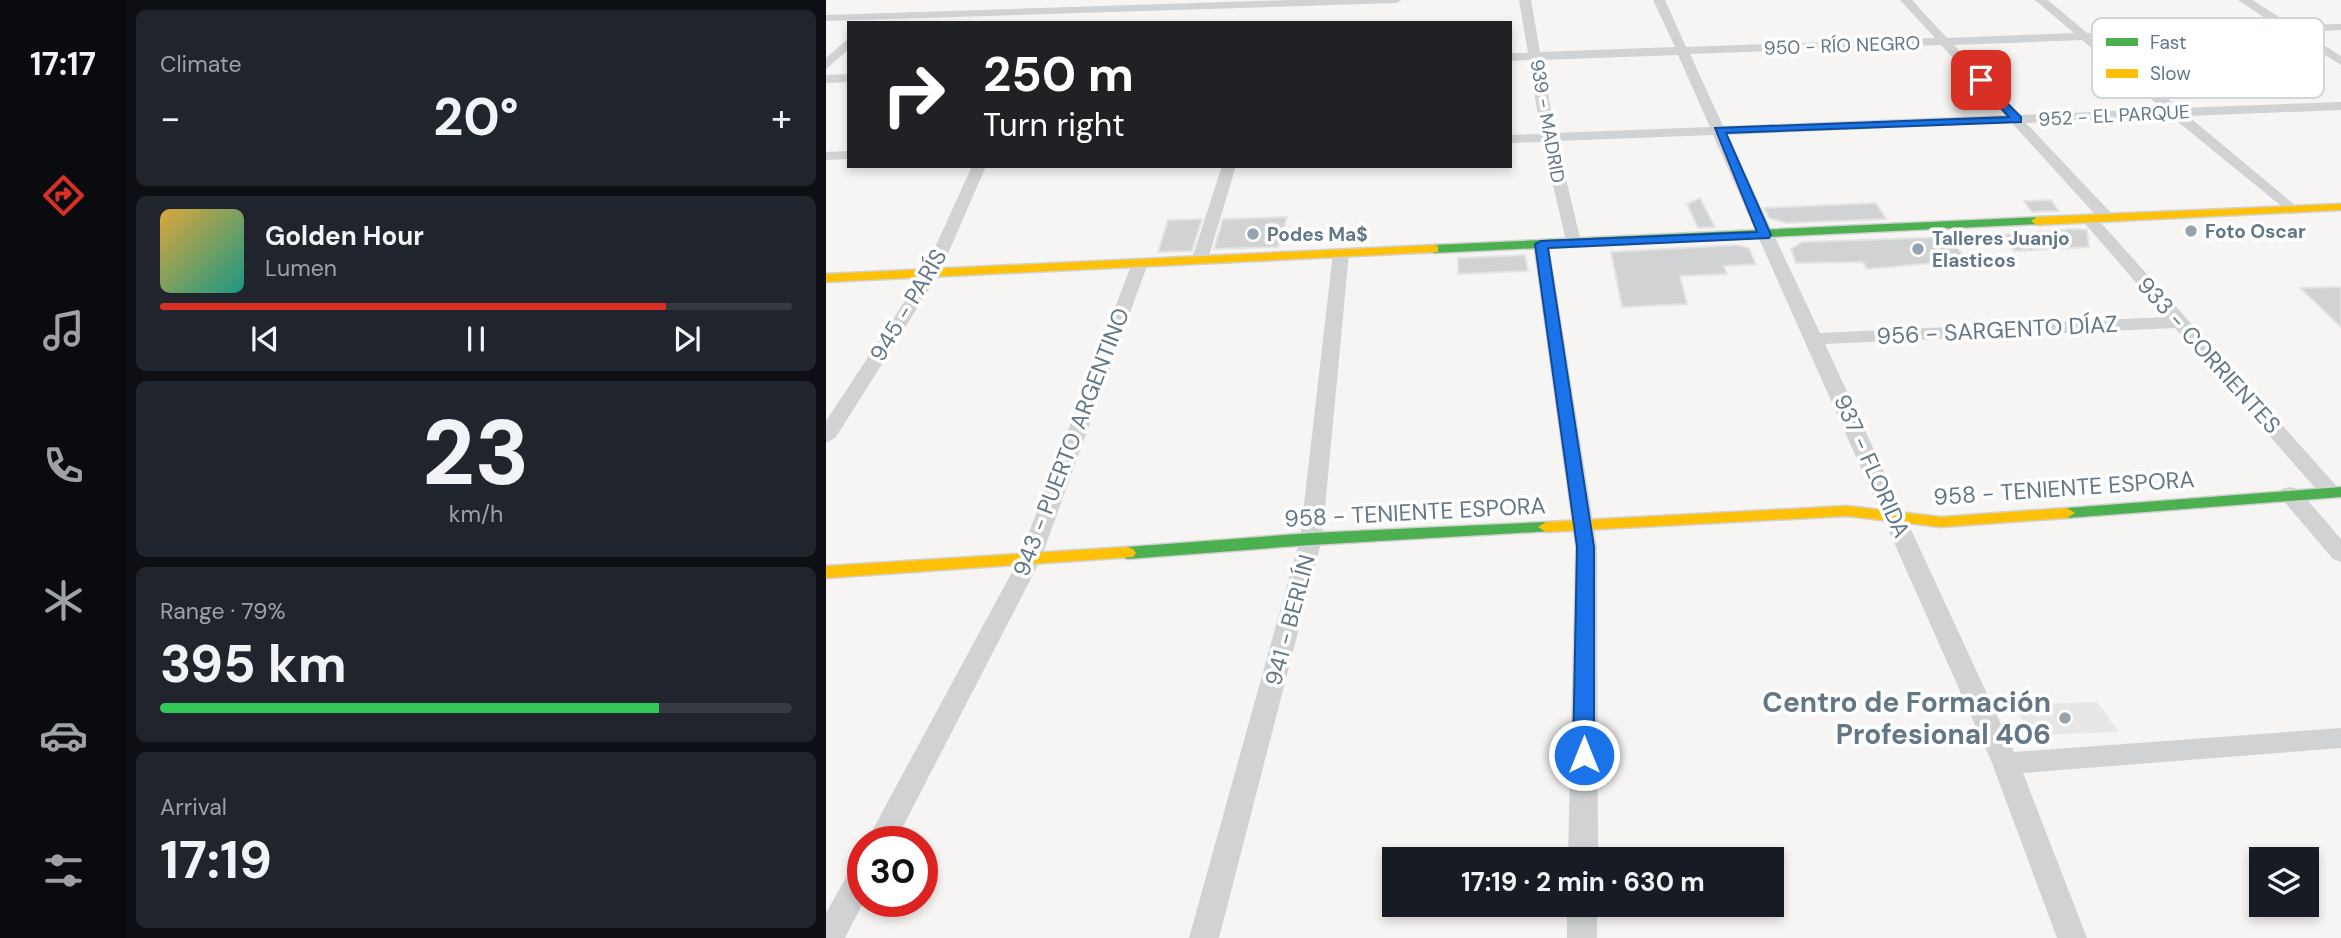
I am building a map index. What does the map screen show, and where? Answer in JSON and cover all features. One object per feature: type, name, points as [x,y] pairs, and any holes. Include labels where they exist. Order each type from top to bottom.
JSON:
[{"type":"main road","points":[[826,278],[2341,208]]},
{"type":"main road","name":"958 - TENIENTE ESPORA","points":[[826,572],[1029,561],[1311,539],[1847,511],[1941,522],[2336,492]]},
{"type":"street","points":[[871,20],[891,0]]},
{"type":"street","points":[[826,18],[871,20],[1081,5],[1276,5],[1396,0]]},
{"type":"street","name":"939 - MADRID","points":[[1525,0],[1549,137],[1573,242]]},
{"type":"street","name":"937 - FLORIDA","points":[[1659,0],[2006,763],[2072,938]]},
{"type":"street","name":"933 - CORRIENTES","points":[[1906,0],[2017,120],[2179,322],[2336,492]]},
{"type":"street","points":[[2041,0],[2092,44]]},
{"type":"street","points":[[2244,0],[2273,18]]},
{"type":"street","points":[[1071,21],[1081,5]]},
{"type":"street","name":"950 - RÍO NEGRO","points":[[1512,57],[2092,37]]},
{"type":"street","points":[[826,65],[847,44]]},
{"type":"street","points":[[2324,50],[2341,61]]},
{"type":"street","points":[[826,79],[847,78]]},
{"type":"street","points":[[2158,98],[2291,209]]},
{"type":"street","name":"952 - EL PARQUE","points":[[1512,139],[2341,106]]},
{"type":"street","points":[[826,156],[847,155]]},
{"type":"street","name":"945 - PARÍS","points":[[826,437],[932,272],[978,168]]},
{"type":"street","points":[[1200,260],[1228,168]]},
{"type":"street","points":[[1541,244],[1586,547],[1583,847]]},
{"type":"street","name":"941 - BERLÍN","points":[[1204,938],[1311,539],[1341,253]]},
{"type":"street","name":"943 - PUERTO ARGENTINO","points":[[888,826],[1029,561],[1140,263]]},
{"type":"street","name":"956 - SARGENTO DÍAZ","points":[[1814,339],[2179,322]]},
{"type":"street","points":[[2290,494],[2341,554]]},
{"type":"street","points":[[2006,763],[2341,738]]},
{"type":"street","points":[[829,938],[847,904]]},
{"type":"street","points":[[1582,917],[1582,938]]},
{"type":"shaded area","name":"Centro de Formación Profesional 406","points":[[2097,702],[2119,732],[2030,735],[2014,705]]},
{"type":"building","points":[[1700,198],[1715,227],[1698,228],[1687,204]]},
{"type":"building","points":[[2051,200],[2059,211],[2032,212],[2024,201]]},
{"type":"building","points":[[1876,203],[1886,219],[1786,223],[1769,218],[1764,208]]},
{"type":"building","name":"Podes Ma$","points":[[1287,217],[1278,247],[1214,249],[1223,219]]},
{"type":"building","points":[[1202,219],[1192,251],[1158,252],[1168,220]]},
{"type":"building","points":[[2087,230],[2089,247],[2014,251],[2001,235]]},
{"type":"building","points":[[1949,237],[1967,260],[1867,269],[1863,262],[1796,263],[1791,249],[1802,242]]},
{"type":"building","points":[[1737,245],[1749,248],[1756,264],[1724,266],[1727,274],[1680,276],[1687,304],[1622,307],[1611,252]]},
{"type":"building","points":[[1525,255],[1528,271],[1458,274],[1458,258]]},
{"type":"building","points":[[2341,287],[2341,327],[2300,288]]},
{"type":"traffic: fast","points":[[1434,249],[2037,221]]},
{"type":"traffic: fast","points":[[2067,513],[2341,492]]},
{"type":"traffic: fast","points":[[1127,553],[1311,539],[1546,527]]},
{"type":"traffic: slow","points":[[2037,221],[2341,207]]},
{"type":"traffic: slow","points":[[826,278],[1434,249]]},
{"type":"traffic: slow","points":[[1546,527],[1847,511],[1941,522],[2067,513]]},
{"type":"traffic: slow","points":[[826,572],[1127,553]]},
{"type":"place","name":"Foto Oscar","points":[[2191,231]]},
{"type":"place","name":"Podes Ma$","points":[[1253,234]]},
{"type":"place","name":"Talleres Juanjo Elasticos","points":[[1918,249]]},
{"type":"place","name":"Centro de Formación Profesional 406","points":[[2065,718]]},
{"type":"route","points":[[1584,755],[1586,547],[1541,244],[1765,235],[1719,131],[2017,120],[1981,80]]}]
